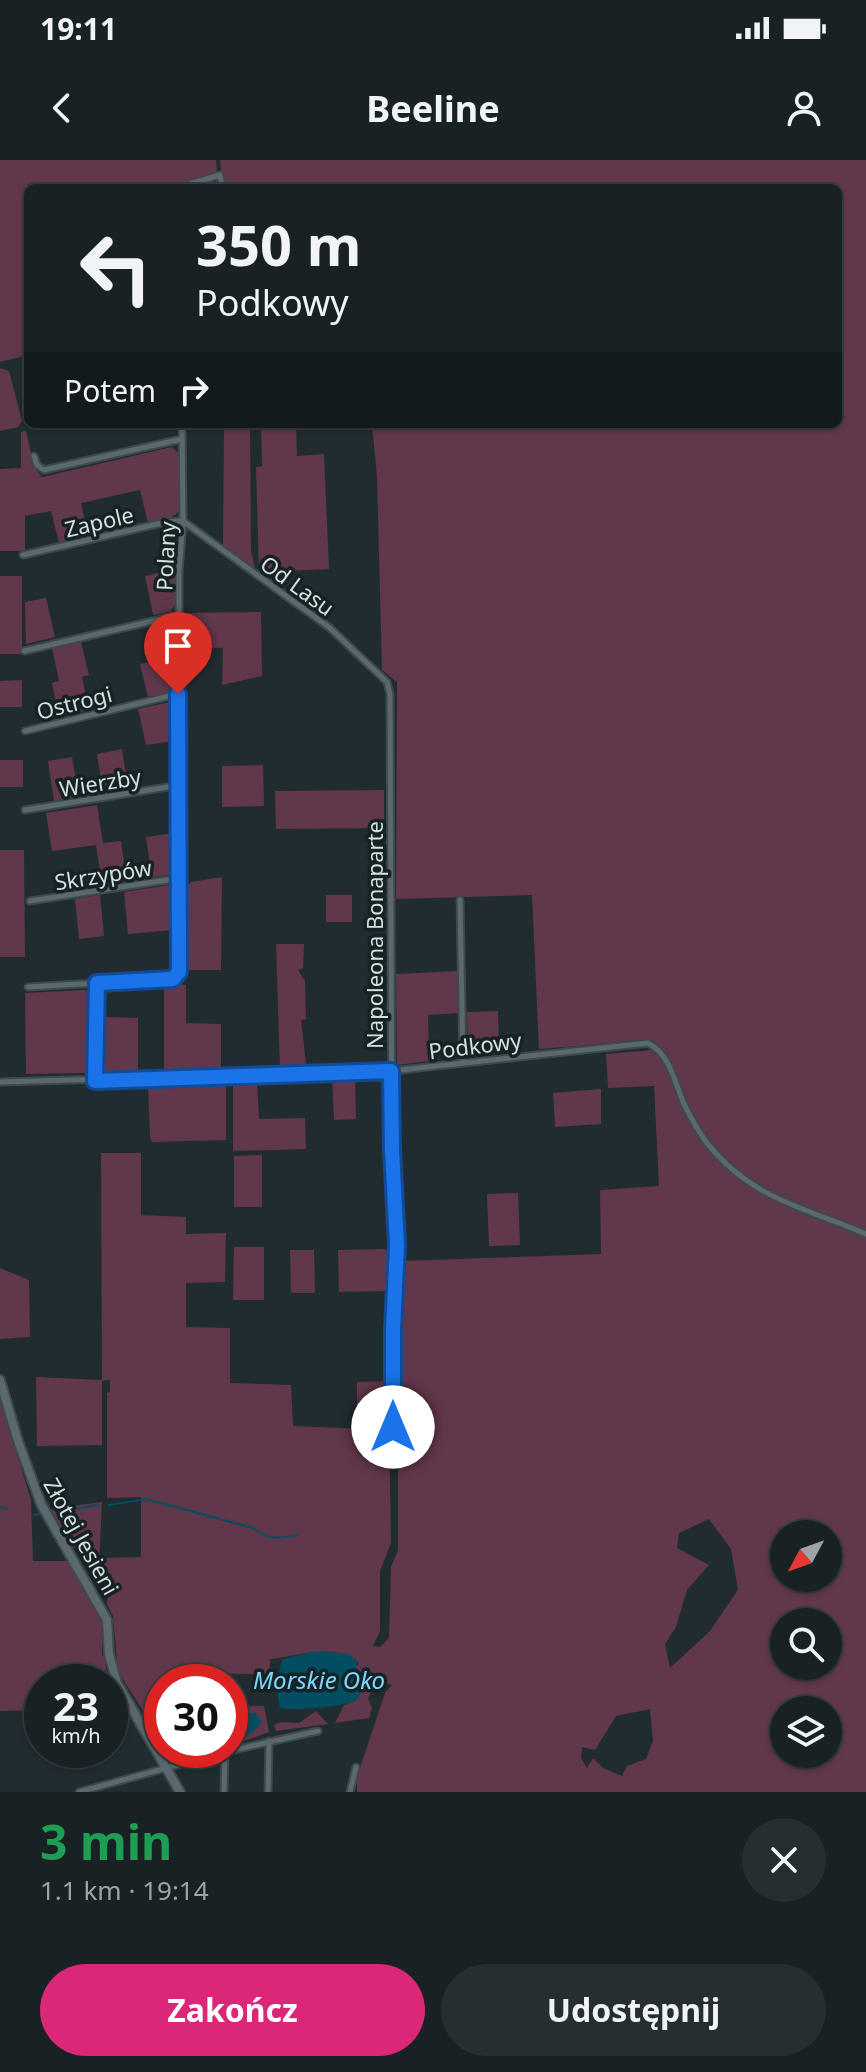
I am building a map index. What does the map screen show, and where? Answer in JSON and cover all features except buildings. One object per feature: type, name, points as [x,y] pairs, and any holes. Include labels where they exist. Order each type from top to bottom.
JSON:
[{"type":"street","points":[[190,184],[220,175],[221,184]]},
{"type":"street","name":"Polany","points":[[97,983],[173,979],[178,976],[182,428]]},
{"type":"street","points":[[34,456],[37,465],[44,470],[182,439]]},
{"type":"street","name":"Zapole","points":[[23,555],[166,522],[183,521]]},
{"type":"street","name":"Od Lasu","points":[[183,521],[330,628],[387,682]]},
{"type":"street","points":[[24,651],[179,615]]},
{"type":"street","name":"Napoleona Bonaparte","points":[[387,682],[390,694],[392,1150],[397,1245],[393,1427]]},
{"type":"street","name":"Ostrogi","points":[[25,731],[178,694]]},
{"type":"street","name":"Wierzby","points":[[25,810],[180,785]]},
{"type":"street","name":"Skrzypów","points":[[30,901],[180,878]]},
{"type":"street","points":[[460,900],[463,1063]]},
{"type":"street","points":[[28,987],[97,983],[95,1081]]},
{"type":"street","name":"Podkowy","points":[[0,1082],[391,1071],[648,1043],[659,1049],[667,1060],[684,1105],[706,1141],[739,1176],[784,1204],[866,1234]]},
{"type":"street","name":"Złotej Jesieni","points":[[0,1380],[36,1492],[51,1524],[105,1616],[113,1672],[177,1791]]},
{"type":"street","points":[[248,1746],[318,1731]]},
{"type":"street","points":[[268,1792],[269,1741]]},
{"type":"street","points":[[350,1792],[356,1767]]},
{"type":"street","points":[[79,1792],[113,1788],[170,1768]]},
{"type":"street","points":[[224,1792],[225,1768]]},
{"type":"shaded area","points":[[0,160],[216,160],[217,173],[180,184],[24,184],[24,356],[0,362]]},
{"type":"shaded area","points":[[220,160],[866,160],[866,1792],[357,1792],[357,1777],[385,1693],[392,1685],[378,1681],[368,1698],[372,1708],[369,1718],[335,1723],[344,1705],[356,1700],[360,1675],[356,1667],[359,1663],[350,1657],[329,1652],[270,1659],[269,1675],[248,1674],[248,1664],[144,1664],[144,1714],[128,1687],[128,1664],[117,1664],[113,1616],[101,1585],[104,1558],[141,1557],[141,1497],[107,1498],[107,1393],[110,1392],[110,1380],[102,1381],[102,1445],[37,1446],[36,1377],[102,1380],[101,1153],[141,1153],[141,1215],[186,1217],[186,1234],[226,1233],[225,1282],[186,1283],[186,1327],[230,1328],[230,1383],[291,1385],[293,1426],[389,1430],[391,1543],[380,1571],[380,1631],[373,1646],[380,1647],[389,1638],[391,1567],[398,1550],[398,1339],[402,1261],[601,1254],[600,1190],[659,1186],[654,1086],[608,1088],[606,1054],[652,1050],[653,1040],[539,1049],[532,895],[396,899],[397,682],[382,670],[377,477],[372,428],[842,428],[842,184],[223,184]],"holes":[[[709,1519],[731,1549],[738,1590],[710,1631],[670,1668],[665,1644],[676,1627],[687,1590],[709,1565],[677,1548],[679,1533]],[[650,1709],[653,1741],[646,1759],[627,1766],[622,1776],[603,1768],[593,1758],[587,1768],[581,1758],[582,1747],[595,1750],[616,1716]]]},
{"type":"shaded area","points":[[0,368],[9,371],[22,421],[18,427],[0,431]]},
{"type":"shaded area","points":[[224,428],[250,428],[251,551],[255,569],[223,546]]},
{"type":"shaded area","points":[[261,428],[296,428],[297,456],[324,454],[329,569],[267,572],[266,576],[259,572],[256,467],[262,466]]},
{"type":"shaded area","points":[[26,431],[34,467],[42,477],[172,447],[180,454],[179,512],[170,518],[148,523],[140,490],[81,503],[88,537],[59,543],[51,511],[25,516],[25,551],[0,551],[0,469],[21,468],[21,432]]},
{"type":"shaded area","points":[[175,569],[175,605],[170,612],[153,615],[145,576]]},
{"type":"shaded area","points":[[0,576],[22,576],[22,654],[0,654]]},
{"type":"shaded area","points":[[46,598],[55,637],[26,644],[25,602]]},
{"type":"shaded area","points":[[261,612],[262,676],[222,685],[223,648],[187,647],[187,613]]},
{"type":"shaded area","points":[[81,642],[89,675],[82,677],[89,710],[59,716],[52,683],[59,681],[52,648]]},
{"type":"shaded area","points":[[175,656],[175,686],[170,692],[148,697],[140,664]]},
{"type":"shaded area","points":[[22,680],[22,707],[0,707],[0,681]]},
{"type":"shaded area","points":[[170,702],[175,706],[174,741],[146,745],[138,709]]},
{"type":"shaded area","points":[[122,749],[128,789],[103,793],[97,754]]},
{"type":"shaded area","points":[[72,757],[79,797],[54,801],[48,761]]},
{"type":"shaded area","points":[[0,760],[23,760],[23,787],[0,787]]},
{"type":"shaded area","points":[[263,765],[264,806],[222,807],[222,766]]},
{"type":"shaded area","points":[[384,790],[384,828],[276,829],[275,791]]},
{"type":"shaded area","points":[[97,805],[103,843],[121,841],[127,881],[102,885],[96,845],[52,851],[46,813]]},
{"type":"shaded area","points":[[174,833],[174,869],[169,875],[152,877],[146,837]]},
{"type":"shaded area","points":[[0,850],[24,850],[25,957],[0,957]]},
{"type":"shaded area","points":[[222,877],[221,970],[186,970],[186,888],[191,882]]},
{"type":"shaded area","points":[[169,885],[174,889],[174,930],[128,934],[124,892]]},
{"type":"shaded area","points":[[100,895],[104,936],[79,939],[75,899]]},
{"type":"shaded area","points":[[326,895],[352,895],[352,922],[326,922]]},
{"type":"shaded area","points":[[276,944],[304,944],[303,968],[298,970],[305,981],[306,1019],[301,1020],[307,1072],[280,1071]]},
{"type":"shaded area","points":[[459,971],[460,1013],[428,1015],[429,1061],[397,1065],[396,974]]},
{"type":"shaded area","points":[[164,984],[186,985],[186,1023],[221,1024],[221,1072],[164,1072]]},
{"type":"shaded area","points":[[85,990],[91,994],[91,1069],[86,1073],[26,1074],[25,993]]},
{"type":"shaded area","points":[[498,1011],[499,1053],[470,1056],[467,1012]]},
{"type":"shaded area","points":[[103,1017],[138,1018],[138,1073],[103,1074]]},
{"type":"shaded area","points":[[355,1078],[356,1119],[334,1120],[332,1079]]},
{"type":"shaded area","points":[[257,1082],[259,1119],[305,1118],[306,1149],[233,1151],[233,1083]]},
{"type":"shaded area","points":[[226,1083],[226,1140],[152,1142],[148,1086]]},
{"type":"shaded area","points":[[601,1089],[601,1124],[555,1127],[553,1093]]},
{"type":"shaded area","points":[[262,1155],[262,1207],[234,1207],[234,1156]]},
{"type":"shaded area","points":[[518,1193],[520,1245],[489,1246],[487,1194]]},
{"type":"shaded area","points":[[234,1247],[264,1247],[264,1300],[233,1300]]},
{"type":"shaded area","points":[[385,1249],[389,1253],[388,1291],[339,1292],[338,1250]]},
{"type":"shaded area","points":[[290,1250],[314,1250],[315,1293],[291,1293]]},
{"type":"shaded area","points":[[0,1268],[29,1280],[30,1337],[0,1339]]},
{"type":"shaded area","points":[[389,1381],[389,1424],[357,1423],[357,1382]]},
{"type":"shaded area","points":[[0,1400],[31,1500],[33,1561],[69,1561],[102,1619],[102,1656],[106,1664],[24,1664],[24,1710],[0,1711]]},
{"type":"shaded area","points":[[102,1502],[99,1568],[91,1569],[81,1552],[72,1547],[50,1509]]},
{"type":"shaded area","points":[[248,1706],[264,1706],[269,1732],[248,1740]]},
{"type":"shaded area","points":[[316,1711],[328,1724],[276,1731],[274,1725],[281,1722],[299,1723]]},
{"type":"water","name":"Morskie Oko","points":[[318,1651],[349,1654],[358,1662],[358,1673],[365,1675],[357,1699],[308,1709],[280,1708],[276,1688],[282,1659]]},
{"type":"water","points":[[255,1712],[262,1722],[248,1734],[248,1715]]},
{"type":"waterway","points":[[109,1505],[146,1499],[253,1528],[269,1537],[297,1535]]},
{"type":"waterway","points":[[56,1512],[98,1505]]},
{"type":"waterway","points":[[0,1507],[7,1509]]},
{"type":"waterway","points":[[34,1515],[39,1514]]},
{"type":"route","points":[[178,694],[179,972],[173,979],[97,983],[95,1081],[391,1071],[397,1245],[393,1427]]}]
